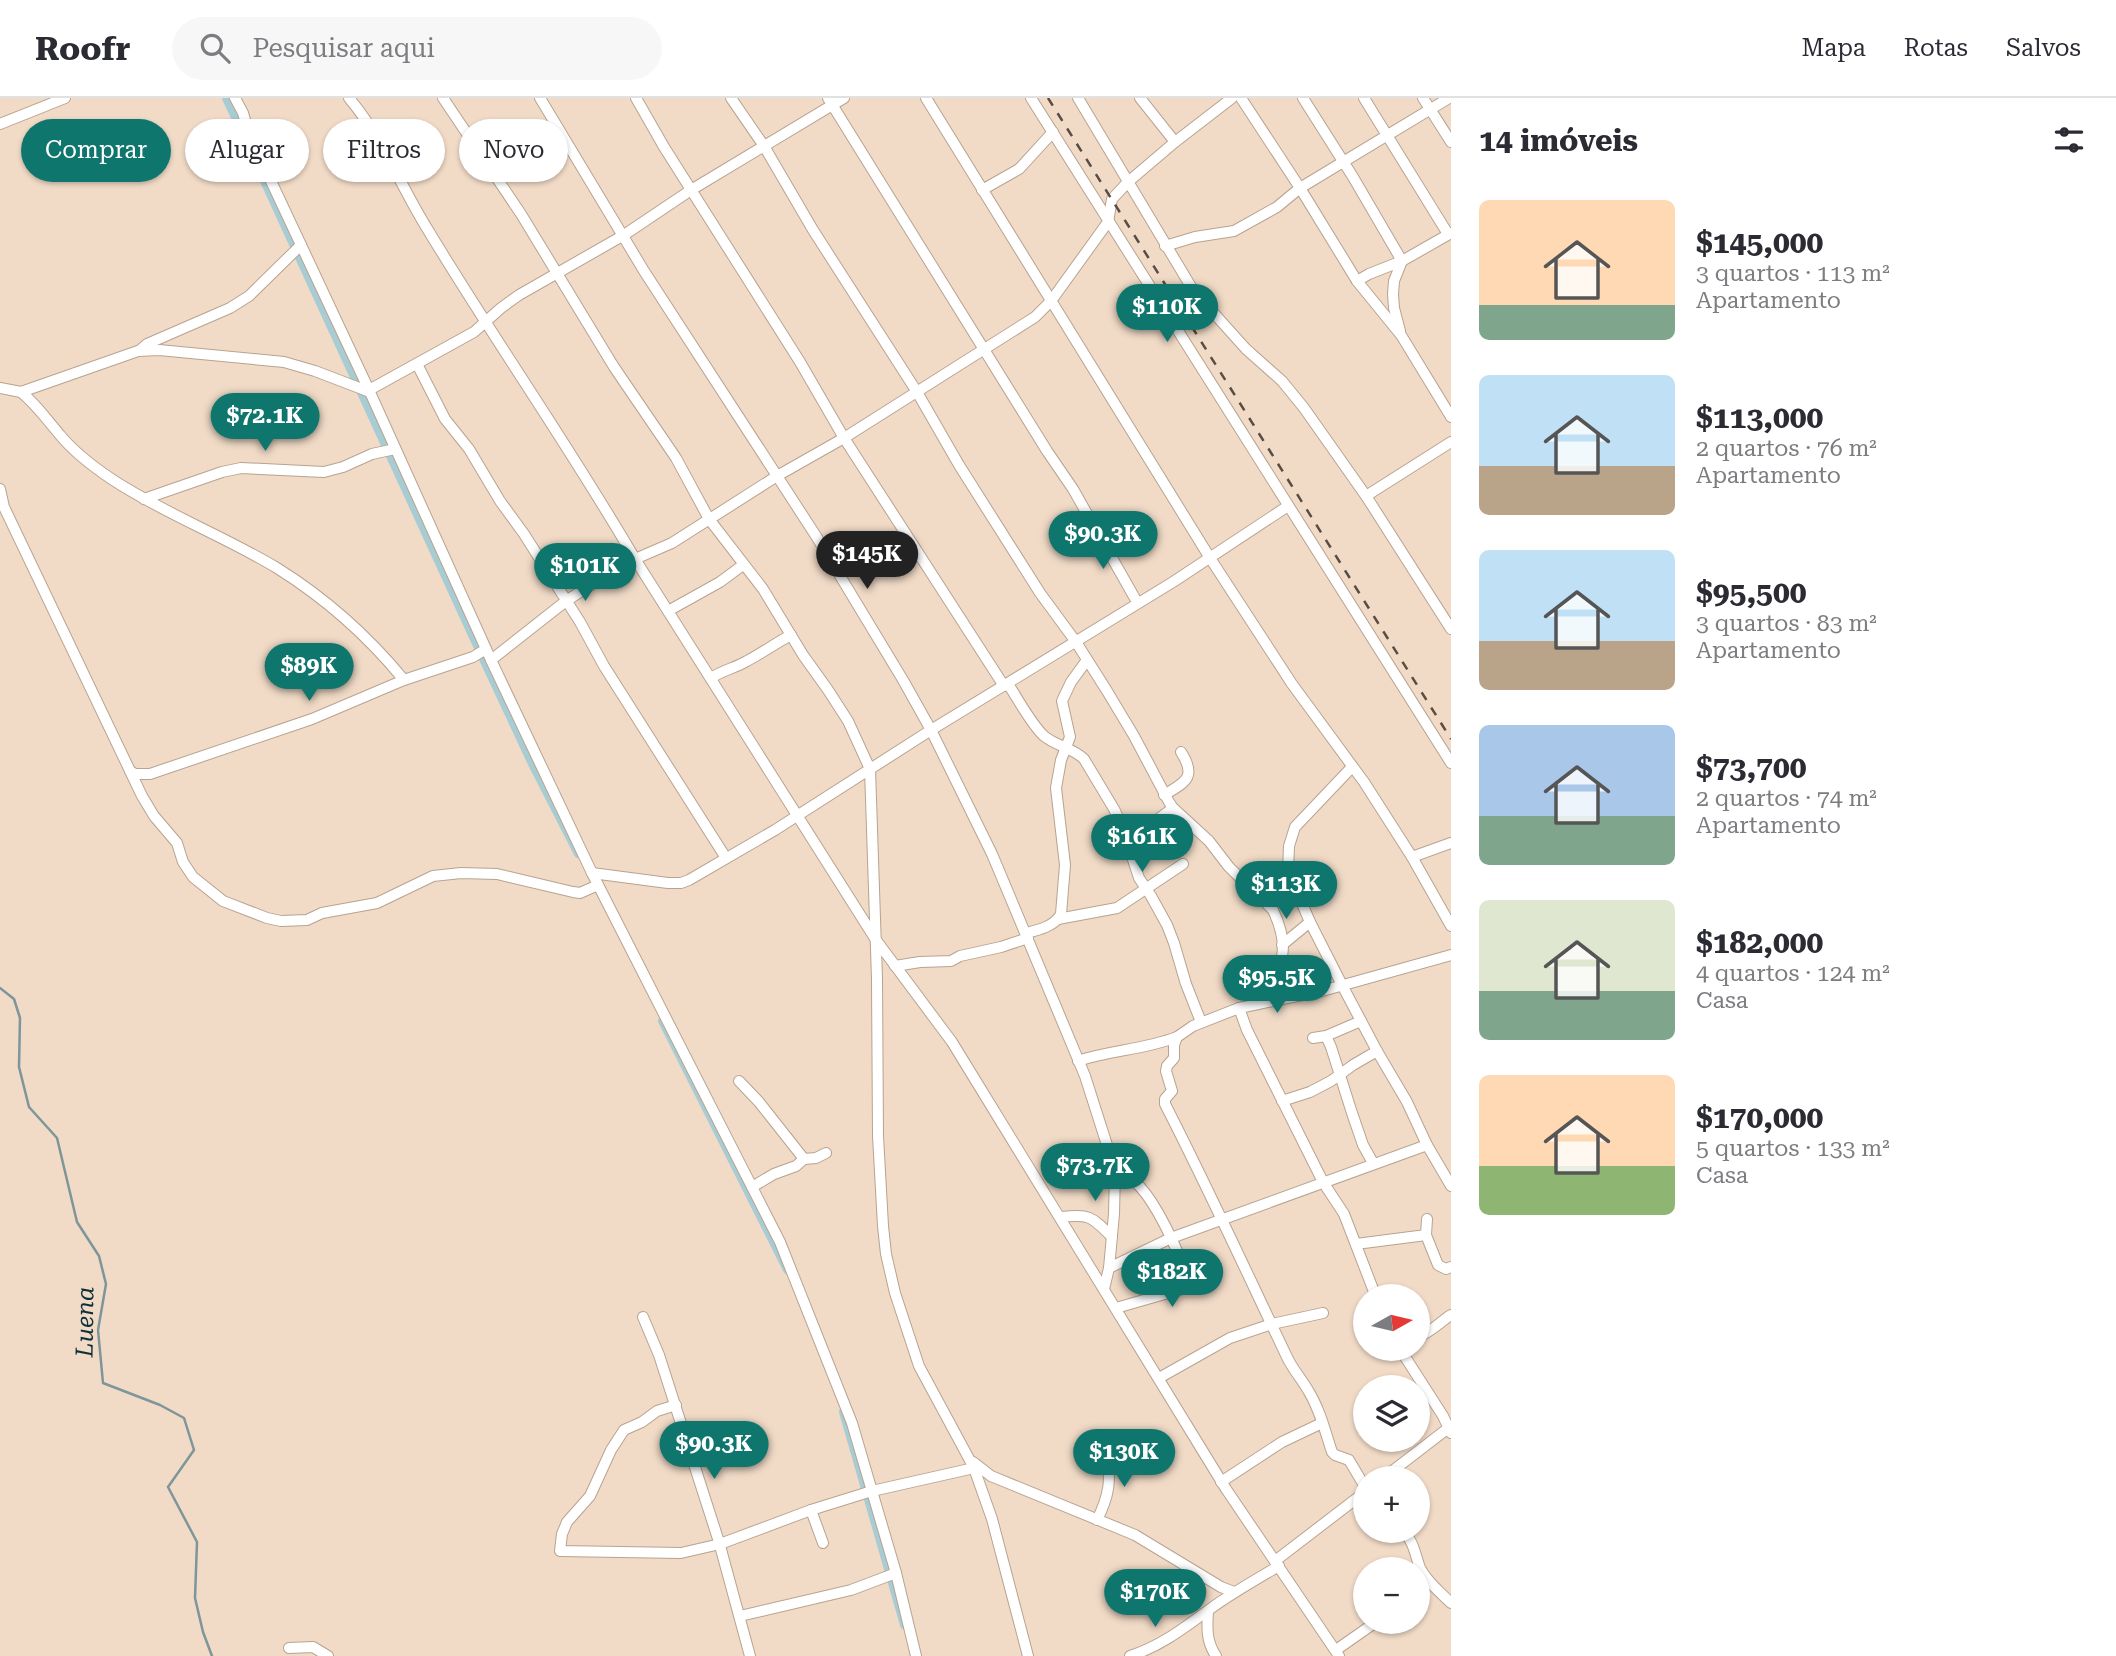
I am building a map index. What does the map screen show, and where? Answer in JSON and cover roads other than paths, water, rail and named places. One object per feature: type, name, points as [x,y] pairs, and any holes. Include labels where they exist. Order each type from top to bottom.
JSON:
[{"type":"street","points":[[0,124],[65,98]]},
{"type":"street","points":[[234,98],[491,660],[592,873],[780,1242],[852,1423],[896,1573],[916,1656]]},
{"type":"street","points":[[349,98],[374,132],[426,228],[876,940],[952,1042],[1222,1482],[1337,1653],[1361,1634]]},
{"type":"street","points":[[443,98],[522,214],[614,367],[677,458],[709,519],[763,589],[848,722],[870,769],[876,940],[878,1136],[886,1254],[895,1293],[919,1366],[972,1464],[992,1519],[1028,1656]]},
{"type":"street","points":[[540,98],[681,328],[816,537],[931,730],[992,854],[1078,1061],[1115,1170],[1112,1237],[1104,1289]]},
{"type":"street","points":[[636,98],[800,362],[844,438],[1006,685],[1042,734],[1056,744],[1078,753],[1089,765],[1114,809],[1139,878],[1160,910],[1201,1022]]},
{"type":"street","points":[[731,98],[764,146],[813,230],[917,391],[959,465],[1040,593],[1076,642],[1134,736],[1173,808],[1209,841],[1229,867],[1273,910],[1277,918],[1282,950],[1310,922]]},
{"type":"street","points":[[138,351],[182,351],[284,362],[369,391],[474,332],[501,307],[624,235],[831,102],[844,98]]},
{"type":"street","points":[[926,98],[1210,558],[1292,684],[1364,782],[1451,926]]},
{"type":"street","points":[[1031,98],[1451,763]]},
{"type":"street","points":[[1078,98],[1193,290],[1246,349],[1282,381],[1304,408],[1366,496],[1451,629]]},
{"type":"street","points":[[1140,98],[1175,142]]},
{"type":"street","points":[[491,660],[566,601],[635,559],[672,543],[1035,317],[1051,301],[1108,222],[1112,199],[1175,142],[1232,98]]},
{"type":"street","points":[[1241,98],[1356,281],[1401,335],[1451,417]]},
{"type":"street","points":[[1303,98],[1402,261]]},
{"type":"street","points":[[1356,281],[1402,261],[1449,234],[1364,98]]},
{"type":"street","points":[[1423,98],[1451,142]]},
{"type":"street","points":[[1165,246],[1195,237],[1234,231],[1277,207],[1300,188],[1449,98]]},
{"type":"street","points":[[831,102],[1047,452],[1073,489],[1137,602]]},
{"type":"street","points":[[982,190],[1019,169],[1053,132]]},
{"type":"street","points":[[21,392],[138,351],[147,344],[230,308],[249,296],[301,244]]},
{"type":"street","points":[[1401,335],[1393,294],[1394,281],[1402,261]]},
{"type":"street","points":[[417,364],[445,419],[469,449],[500,501],[524,534],[726,858]]},
{"type":"street","points":[[0,388],[21,392],[37,405],[61,437],[111,479],[278,569],[338,613],[383,655],[404,680]]},
{"type":"street","points":[[1366,496],[1451,442]]},
{"type":"street","points":[[144,499],[241,468],[324,472],[372,454],[395,449]]},
{"type":"street","points":[[0,489],[4,507],[154,816],[177,843],[183,862],[193,877],[223,901],[267,918],[281,921],[307,920],[322,913],[377,903],[433,877],[461,873],[497,874],[573,892],[598,885]]},
{"type":"street","points":[[592,873],[681,883],[797,815],[1076,642],[1287,506]]},
{"type":"street","points":[[668,611],[720,582],[743,565]]},
{"type":"street","points":[[711,678],[751,659],[791,635]]},
{"type":"street","points":[[130,771],[135,774],[150,774],[312,719],[404,680],[472,657],[486,649]]},
{"type":"street","points":[[1058,919],[1063,901],[1065,865],[1056,788],[1061,760],[1070,737],[1062,701],[1079,669],[1087,660]]},
{"type":"street","points":[[1164,795],[1189,778],[1188,765],[1181,751]]},
{"type":"street","points":[[1352,767],[1301,819],[1292,833],[1288,871],[1342,985],[1451,1185]]},
{"type":"street","points":[[1128,842],[1173,808]]},
{"type":"street","points":[[1412,858],[1451,843]]},
{"type":"street","points":[[895,966],[951,961],[960,956],[1000,947],[1058,919],[1117,908],[1183,864]]},
{"type":"street","points":[[1078,1061],[1102,1053],[1141,1049],[1177,1037],[1201,1022],[1239,1009],[1342,985],[1451,955]]},
{"type":"street","points":[[1239,1009],[1323,1182],[1344,1214],[1371,1284]]},
{"type":"street","points":[[1313,1038],[1325,1036],[1361,1021]]},
{"type":"street","points":[[1325,1036],[1363,1145],[1373,1163]]},
{"type":"street","points":[[1177,1037],[1174,1058],[1166,1071],[1171,1093],[1165,1104],[1292,1367],[1313,1399],[1332,1452],[1349,1460],[1353,1468]]},
{"type":"street","points":[[1282,1101],[1310,1092],[1377,1051]]},
{"type":"street","points":[[739,1081],[759,1101],[804,1159]]},
{"type":"street","points":[[1109,1268],[1171,1238],[1427,1144]]},
{"type":"street","points":[[752,1187],[774,1174],[796,1167],[804,1159],[816,1158],[825,1153]]},
{"type":"street","points":[[1115,1170],[1133,1179],[1143,1190],[1171,1238],[1189,1278],[1189,1284],[1182,1289],[1116,1308]]},
{"type":"street","points":[[1060,1217],[1084,1215],[1099,1224],[1112,1237]]},
{"type":"street","points":[[1427,1219],[1426,1234],[1438,1265],[1446,1269],[1451,1267]]},
{"type":"street","points":[[1356,1244],[1426,1234]]},
{"type":"street","points":[[1158,1378],[1230,1338],[1272,1324],[1323,1313]]},
{"type":"street","points":[[1430,1331],[1451,1315]]},
{"type":"street","points":[[643,1317],[676,1405],[701,1492],[720,1544],[750,1656]]},
{"type":"street","points":[[1400,1466],[1450,1429],[1408,1362]]},
{"type":"street","points":[[676,1405],[657,1411],[624,1430],[611,1450],[590,1496],[567,1522],[560,1550],[681,1553],[720,1544],[811,1510],[872,1491],[972,1464],[991,1476],[1135,1535],[1221,1587],[1234,1592]]},
{"type":"street","points":[[1222,1482],[1282,1442],[1322,1423]]},
{"type":"street","points":[[1097,1520],[1109,1490],[1109,1470],[1105,1454]]},
{"type":"street","points":[[1130,1656],[1175,1636],[1277,1564],[1353,1500]]},
{"type":"street","points":[[811,1510],[822,1543]]},
{"type":"street","points":[[740,1616],[851,1591],[896,1573]]},
{"type":"street","points":[[1430,1583],[1451,1603]]},
{"type":"street","points":[[1208,1611],[1207,1630],[1211,1648],[1216,1656]]},
{"type":"street","points":[[289,1648],[313,1647],[328,1656]]},
{"type":"waterway","points":[[226,98],[483,659],[578,854]]},
{"type":"waterway","name":"Luena","points":[[0,988],[14,999],[20,1018],[19,1067],[29,1107],[57,1138],[77,1222],[99,1256],[106,1284],[98,1330],[103,1383],[160,1405],[184,1418],[194,1450],[168,1487],[197,1542],[195,1598],[212,1656]]},
{"type":"waterway","points":[[662,1021],[787,1270]]},
{"type":"waterway","points":[[843,1412],[904,1625]]},
{"type":"railway","points":[[1048,98],[1451,739]]}]
